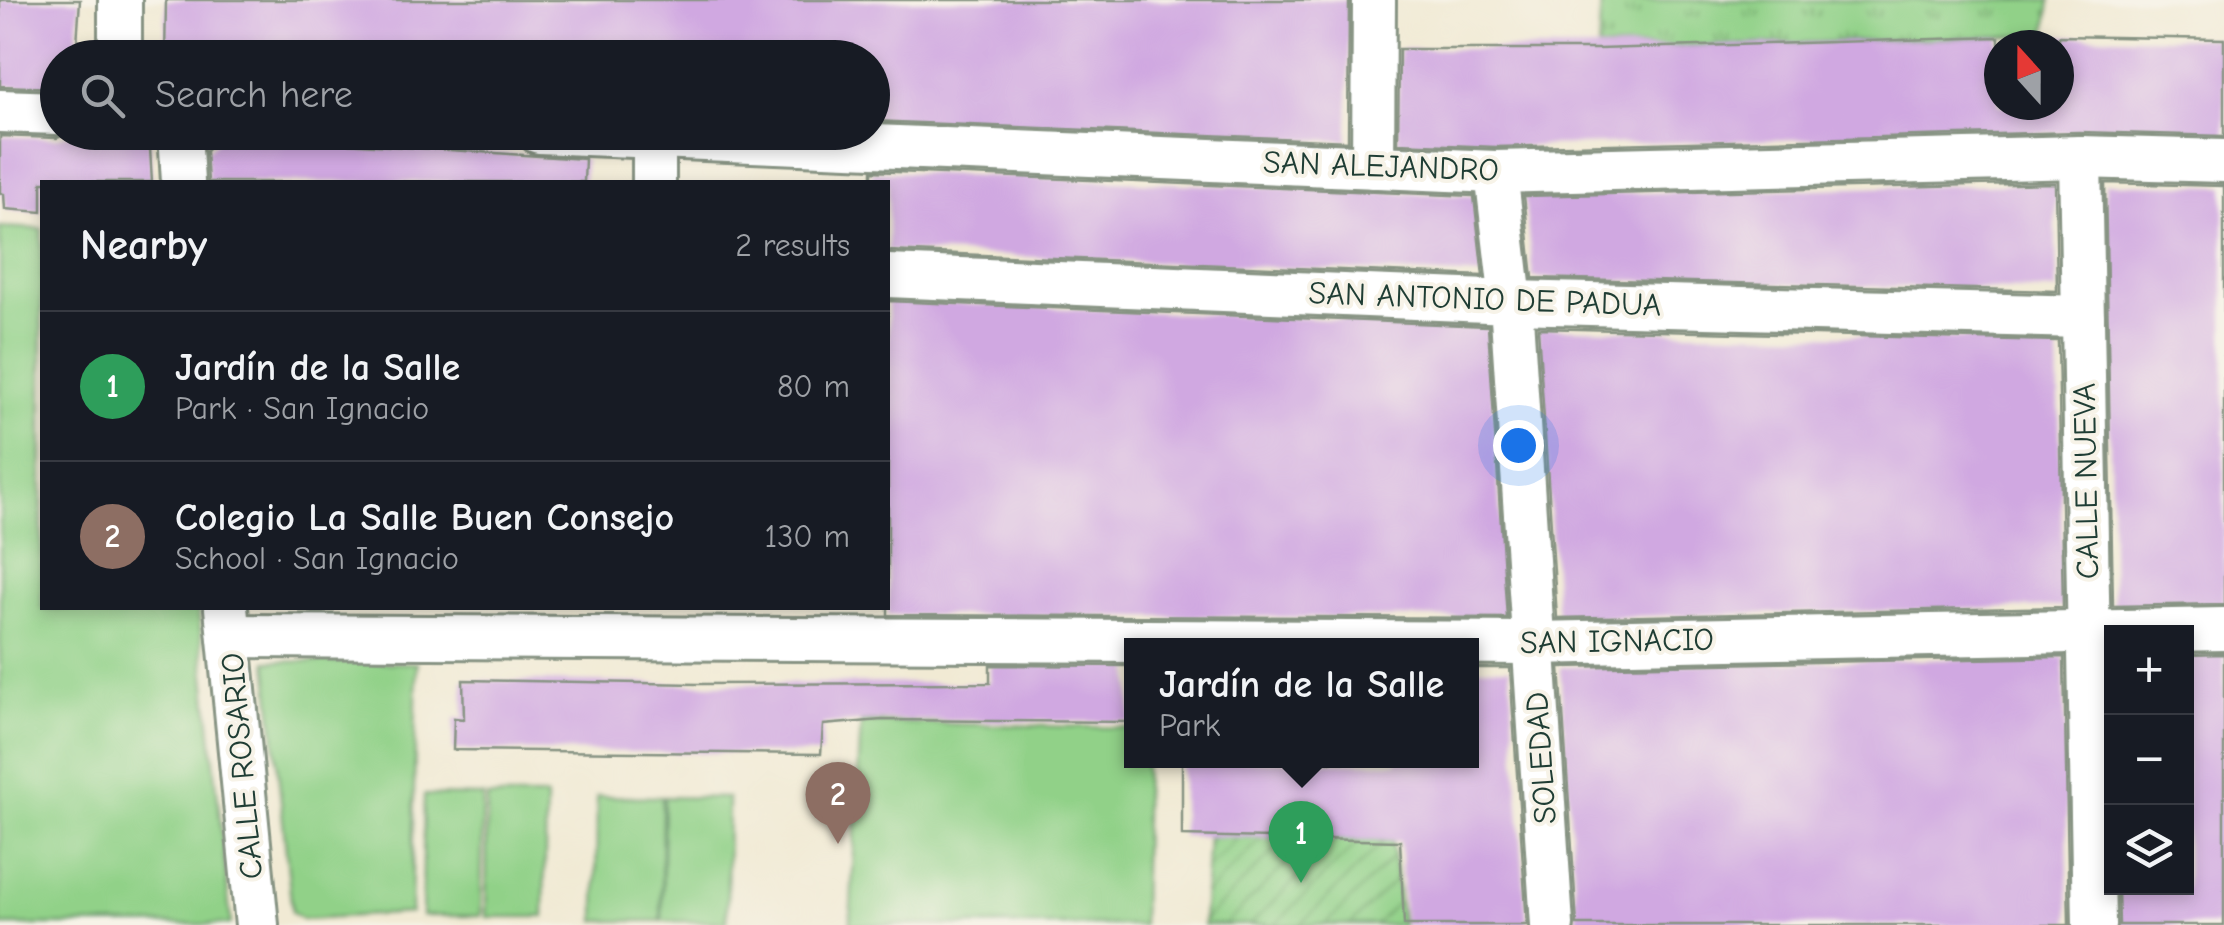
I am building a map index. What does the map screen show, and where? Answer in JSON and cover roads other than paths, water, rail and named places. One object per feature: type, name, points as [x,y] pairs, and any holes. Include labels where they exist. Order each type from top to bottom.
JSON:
[{"type":"street","points":[[120,0],[120,40]]},
{"type":"street","points":[[1373,166],[1374,0]]},
{"type":"street","points":[[0,112],[40,113]]},
{"type":"street","name":"SAN ALEJANDRO","points":[[890,147],[1496,172],[2080,157],[2224,161]]},
{"type":"street","points":[[181,150],[183,180]]},
{"type":"street","points":[[654,150],[654,180]]},
{"type":"street","name":"CALLE NUEVA","points":[[2080,157],[2094,925]]},
{"type":"street","name":"SOLEDAD","points":[[1496,172],[1510,302],[1552,925]]},
{"type":"street","name":"SAN ANTONIO DE PADUA","points":[[890,276],[1510,302],[2083,317]]},
{"type":"street","name":"SAN IGNACIO","points":[[228,622],[614,622],[1315,638]]},
{"type":"street","name":"CALLE ROSARIO","points":[[228,622],[257,925]]},
{"type":"street","name":"SAN IGNACIO","points":[[1479,642],[2224,629]]},
{"type":"place","name":"Colegio La Salle Buen Consejo","points":[[838,844]]},
{"type":"place","name":"Jardín de la Salle","points":[[1301,883]]}]
